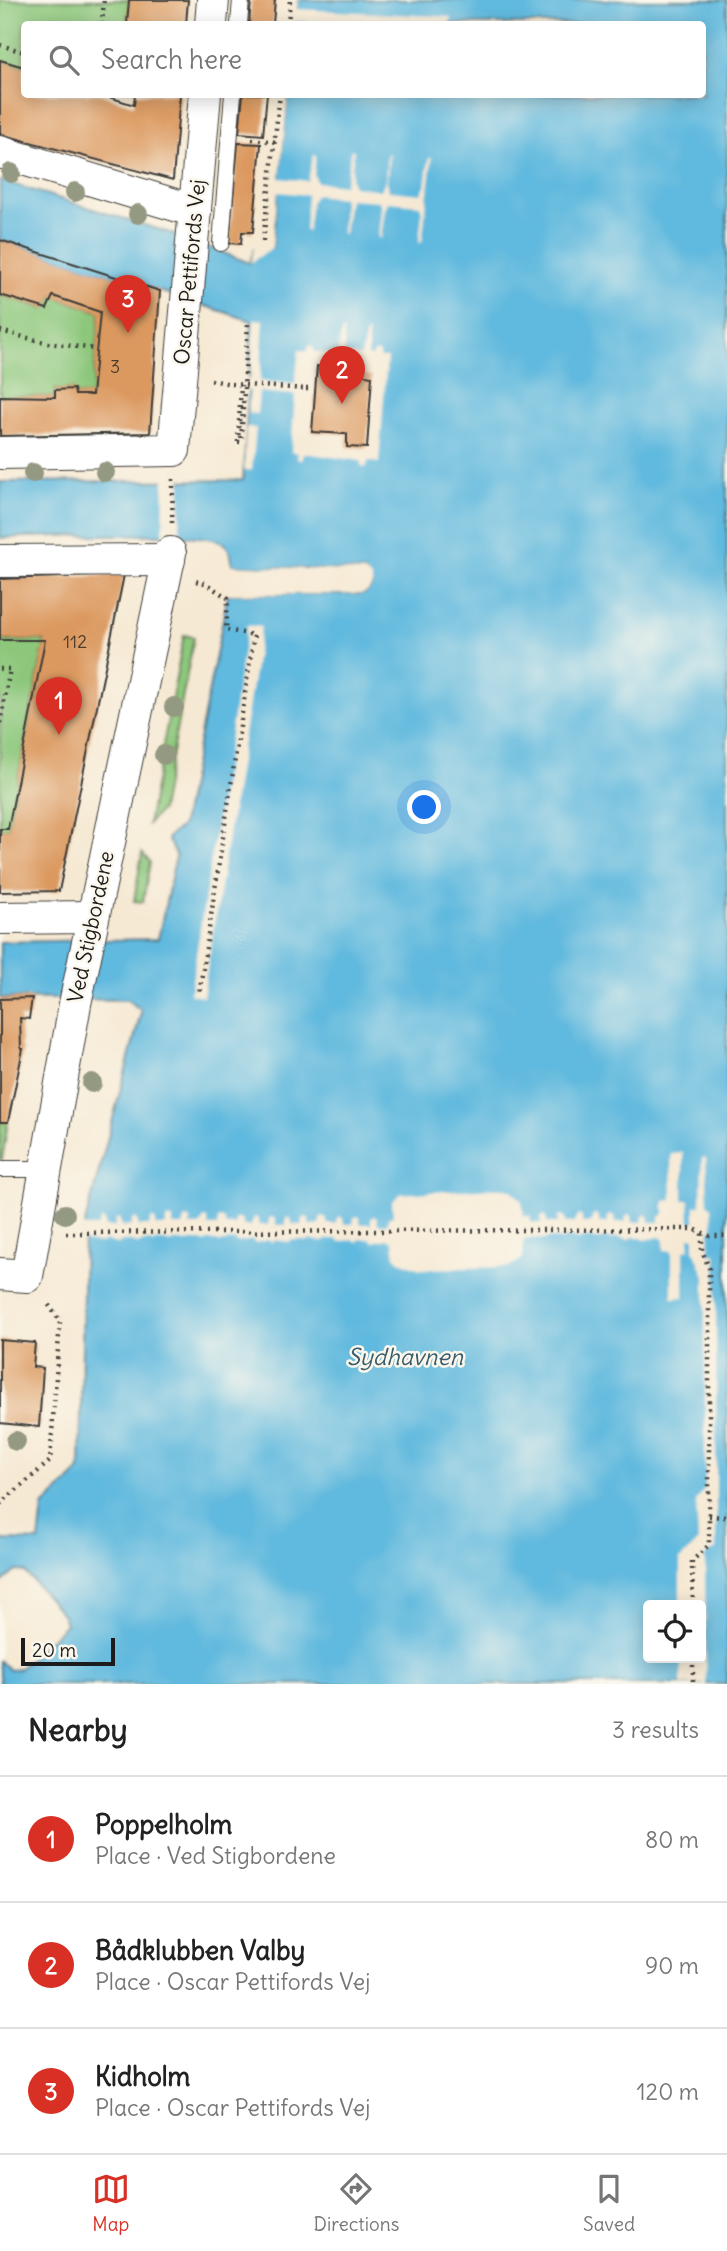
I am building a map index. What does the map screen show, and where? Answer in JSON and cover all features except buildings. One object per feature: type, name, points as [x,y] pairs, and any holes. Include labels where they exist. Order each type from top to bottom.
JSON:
[{"type":"street","points":[[211,21],[213,0]]},
{"type":"street","name":"Oscar Pettifords Vej","points":[[174,463],[187,305],[203,228],[205,98]]},
{"type":"street","points":[[0,152],[203,228]]},
{"type":"street","points":[[0,453],[174,463]]},
{"type":"street","points":[[0,561],[170,547]]},
{"type":"street","name":"Ved Stigbordene","points":[[14,1275],[46,1169],[75,1004],[170,547]]},
{"type":"street","points":[[0,918],[91,925]]},
{"type":"lane","points":[[239,21],[241,0]]},
{"type":"lane","points":[[203,228],[232,98]]},
{"type":"lane","points":[[0,1169],[46,1169]]},
{"type":"path","points":[[102,21],[104,0]]},
{"type":"path","points":[[288,21],[290,0]]},
{"type":"path","points":[[0,45],[21,51]]},
{"type":"path","points":[[263,241],[280,98]]},
{"type":"path","points":[[241,384],[238,442],[241,442],[248,323]]},
{"type":"path","points":[[0,331],[48,343],[96,349]]},
{"type":"path","points":[[230,384],[308,389]]},
{"type":"path","points":[[170,547],[174,463]]},
{"type":"path","points":[[199,994],[254,635],[226,630],[229,602],[225,595],[205,583]]},
{"type":"path","points":[[0,669],[10,669],[0,723]]},
{"type":"path","points":[[82,1235],[694,1229],[710,1236],[727,1236]]},
{"type":"path","points":[[692,1600],[692,1561],[709,1545],[709,1268],[702,1251],[702,1233]]},
{"type":"path","points":[[0,1504],[50,1461],[60,1321],[14,1275]]},
{"type":"path","points":[[709,1516],[727,1517]]},
{"type":"path","points":[[693,1663],[693,1684]]},
{"type":"green space","points":[[0,0],[129,0],[127,21],[21,21],[21,66],[0,60]]},
{"type":"green space","points":[[0,295],[46,309],[53,296],[100,312],[92,395],[75,395],[73,389],[55,390],[55,397],[0,396]]},
{"type":"green space","points":[[184,635],[194,637],[161,810],[148,824]]},
{"type":"green space","points":[[45,640],[8,829],[0,829],[0,641]]},
{"type":"green space","points":[[142,853],[150,862],[143,902],[134,901]]},
{"type":"green space","points":[[0,1122],[8,1122],[2,1160],[0,1160]]},
{"type":"water","name":"Sydhavnen","points":[[298,0],[727,0],[727,1684],[0,1684],[0,1661],[10,1670],[19,1669],[66,1624],[63,1615],[25,1572],[16,1571],[0,1584],[0,1543],[4,1540],[39,1541],[43,1507],[80,1470],[84,1227],[141,1013],[140,1009],[127,1000],[0,998],[0,942],[158,939],[176,855],[167,839],[182,825],[228,594],[362,594],[372,585],[365,572],[232,565],[227,546],[207,538],[80,535],[0,538],[0,482],[243,480],[252,321],[0,240],[0,180],[170,233],[250,263],[254,248],[272,248],[288,98],[706,98],[706,21],[295,21]]},
{"type":"pier","points":[[294,0],[298,0],[297,9],[451,17],[450,21],[291,21]]},
{"type":"pier","points":[[284,98],[288,98],[280,178],[308,181],[313,155],[316,156],[314,174],[317,182],[344,185],[351,150],[354,150],[351,178],[353,186],[380,190],[385,181],[389,154],[389,191],[421,194],[425,186],[429,158],[432,158],[422,242],[419,243],[422,213],[420,205],[388,202],[381,238],[378,238],[381,209],[379,201],[349,199],[342,234],[343,198],[315,195],[311,203],[308,231],[305,230],[307,195],[278,192],[272,248],[250,263],[255,244],[269,245]]},
{"type":"pier","points":[[254,319],[264,320],[260,381],[295,384],[299,350],[307,351],[312,345],[315,352],[337,354],[342,331],[344,354],[361,356],[368,333],[368,356],[373,357],[377,352],[380,358],[387,358],[379,463],[368,461],[364,468],[361,461],[303,453],[302,459],[297,459],[297,453],[291,452],[295,395],[259,392],[257,414],[248,413],[250,391],[244,390],[245,380],[250,380]]},
{"type":"pier","points":[[246,428],[256,428],[252,470],[244,470]]},
{"type":"pier","points":[[181,477],[180,539],[163,539],[164,478]]},
{"type":"pier","points":[[232,565],[365,572],[372,579],[372,585],[362,594],[228,594],[228,591],[361,590],[368,584],[364,576],[232,568]]},
{"type":"pier","points":[[247,625],[261,627],[203,996],[190,994]]},
{"type":"pier","points":[[683,1153],[683,1200],[689,1200],[690,1222],[695,1222],[695,1206],[701,1205],[702,1158],[706,1158],[708,1205],[712,1208],[713,1229],[710,1230],[709,1254],[716,1253],[716,1549],[705,1557],[705,1600],[680,1600],[680,1560],[698,1541],[696,1501],[705,1487],[705,1276],[694,1250],[694,1237],[689,1237],[690,1249],[684,1250],[684,1297],[672,1298],[672,1251],[664,1250],[664,1240],[660,1237],[645,1240],[642,1237],[629,1240],[615,1237],[612,1240],[530,1238],[523,1240],[523,1258],[509,1267],[420,1269],[400,1261],[395,1256],[393,1241],[387,1239],[373,1242],[370,1239],[360,1239],[357,1242],[353,1239],[341,1242],[336,1239],[323,1242],[268,1240],[255,1243],[252,1240],[237,1243],[234,1240],[220,1243],[156,1241],[153,1244],[149,1241],[136,1244],[122,1241],[118,1244],[105,1241],[101,1244],[82,1241],[83,1227],[97,1227],[101,1219],[105,1227],[115,1227],[115,1220],[119,1218],[122,1227],[132,1226],[132,1221],[136,1218],[139,1226],[149,1226],[152,1218],[156,1221],[156,1226],[166,1226],[166,1220],[170,1218],[173,1220],[173,1226],[183,1226],[187,1218],[190,1220],[190,1226],[200,1226],[204,1218],[208,1220],[208,1226],[217,1226],[218,1219],[224,1220],[225,1225],[235,1225],[235,1220],[239,1218],[242,1225],[251,1226],[254,1217],[258,1219],[259,1225],[268,1225],[271,1217],[275,1219],[276,1225],[286,1225],[286,1219],[290,1217],[293,1225],[302,1225],[306,1217],[309,1219],[309,1225],[320,1224],[323,1216],[327,1219],[327,1224],[336,1224],[340,1216],[344,1224],[353,1224],[357,1216],[360,1218],[360,1224],[371,1224],[374,1216],[378,1224],[387,1224],[388,1218],[393,1216],[392,1202],[400,1194],[492,1188],[507,1188],[513,1191],[522,1202],[524,1216],[530,1216],[531,1223],[541,1223],[541,1217],[545,1215],[548,1223],[558,1223],[558,1217],[561,1215],[565,1218],[565,1223],[575,1223],[578,1215],[582,1217],[582,1223],[592,1223],[592,1217],[596,1214],[599,1223],[608,1222],[611,1214],[615,1217],[615,1222],[625,1222],[629,1214],[633,1222],[642,1222],[646,1214],[649,1222],[660,1222],[660,1217],[664,1214],[664,1201],[672,1200],[671,1154]]},
{"type":"pier","points":[[681,1663],[706,1663],[706,1684],[681,1684]]},
{"type":"place","name":"Kidholm","points":[[128,333]]},
{"type":"place","name":"Bådklubben Valby","points":[[342,404]]},
{"type":"place","name":"Poppelholm","points":[[59,735]]}]
